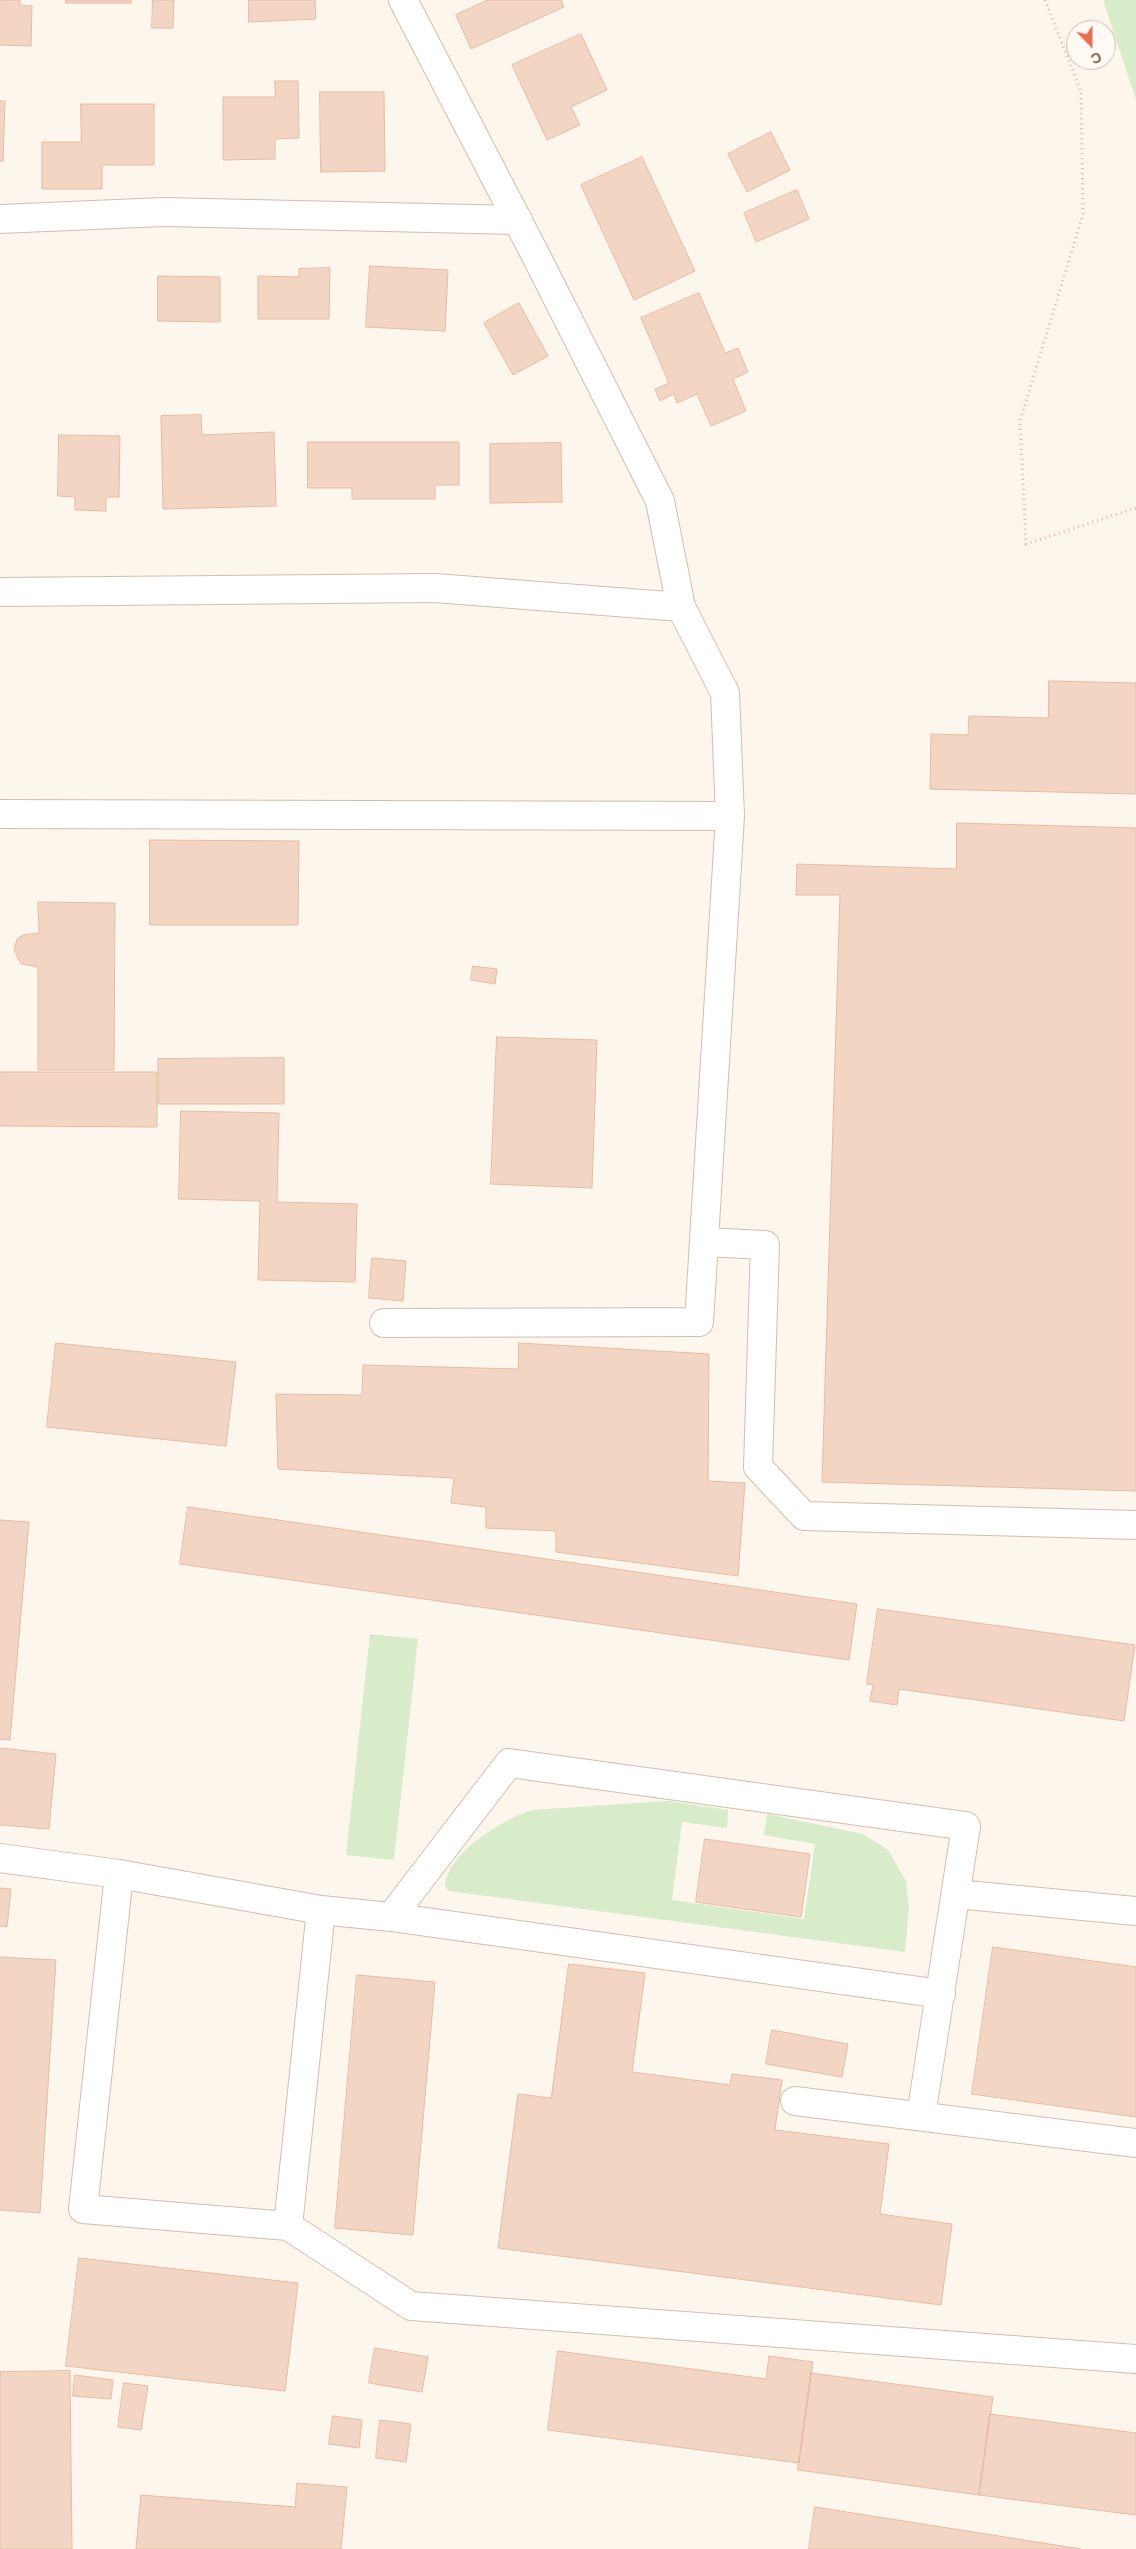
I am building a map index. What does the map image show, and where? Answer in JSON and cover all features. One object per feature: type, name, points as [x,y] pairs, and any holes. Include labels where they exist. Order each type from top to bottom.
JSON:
[{"type":"lane","points":[[384,1323],[699,1322],[730,816],[724,693],[682,608],[660,501],[518,220],[403,0]]},
{"type":"lane","points":[[0,219],[163,212],[518,220]]},
{"type":"lane","points":[[0,592],[435,588],[682,608]]},
{"type":"lane","points":[[0,814],[730,816]]},
{"type":"lane","points":[[705,1242],[765,1245],[758,1467],[804,1516],[1136,1524]]},
{"type":"lane","points":[[391,1918],[509,1763],[966,1826],[921,2116]]},
{"type":"lane","points":[[0,1858],[119,1874],[321,1910],[941,1994]]},
{"type":"lane","points":[[119,1874],[83,2209],[288,2226],[411,2306],[1136,2360]]},
{"type":"lane","points":[[956,1894],[1136,1911]]},
{"type":"lane","points":[[288,2226],[321,1910]]},
{"type":"lane","points":[[795,2101],[1136,2142]]},
{"type":"path","points":[[1045,0],[1081,92],[1083,214],[1020,421],[1026,544],[1136,508]]},
{"type":"green space","points":[[1103,0],[1136,0],[1136,100],[1116,39],[1116,20],[1110,20]]},
{"type":"green space","points":[[370,1634],[418,1639],[394,1860],[346,1855]]},
{"type":"green space","points":[[668,1801],[728,1810],[727,1828],[682,1822],[672,1900],[804,1919],[815,1844],[764,1835],[767,1814],[863,1834],[888,1850],[906,1881],[909,1907],[905,1952],[449,1891],[445,1887],[448,1874],[455,1862],[466,1850],[492,1829],[520,1814],[532,1810]]},
{"type":"building","points":[[0,0],[20,0],[20,5],[32,6],[31,46],[0,45]]},
{"type":"building","points":[[66,0],[131,0],[131,3],[66,3]]},
{"type":"building","points":[[153,0],[174,0],[173,28],[152,28]]},
{"type":"building","points":[[249,0],[315,0],[316,19],[249,22]]},
{"type":"building","points":[[488,0],[561,0],[564,7],[471,49],[456,15]]},
{"type":"building","points":[[581,34],[607,90],[571,107],[580,125],[547,140],[512,65]]},
{"type":"building","points":[[275,81],[298,81],[299,138],[275,139],[275,159],[223,160],[223,97],[275,97]]},
{"type":"building","points":[[320,92],[384,92],[385,171],[321,172]]},
{"type":"building","points":[[0,101],[5,101],[3,161],[0,161]]},
{"type":"building","points":[[81,104],[154,104],[154,165],[102,165],[102,189],[42,189],[42,142],[81,142]]},
{"type":"building","points":[[771,132],[790,170],[747,192],[728,154]]},
{"type":"building","points":[[642,157],[695,271],[634,300],[581,185]]},
{"type":"building","points":[[797,190],[809,219],[756,242],[744,213]]},
{"type":"building","points":[[370,266],[448,270],[445,331],[366,327]]},
{"type":"building","points":[[330,268],[329,319],[258,319],[258,276],[299,277],[299,269]]},
{"type":"building","points":[[158,276],[220,277],[220,322],[158,321]]},
{"type":"building","points":[[699,293],[725,353],[738,348],[748,372],[733,379],[746,411],[711,426],[697,394],[677,403],[674,394],[660,401],[655,389],[669,383],[641,318]]},
{"type":"building","points":[[519,303],[548,356],[513,375],[484,323]]},
{"type":"building","points":[[201,415],[202,435],[274,432],[276,506],[163,509],[161,416]]},
{"type":"building","points":[[59,435],[120,436],[119,497],[106,497],[106,511],[75,510],[75,497],[58,496]]},
{"type":"building","points":[[308,442],[459,442],[459,485],[435,485],[435,499],[352,499],[352,488],[308,488]]},
{"type":"building","points":[[561,443],[562,502],[490,503],[490,444]]},
{"type":"building","points":[[1049,681],[1136,683],[1136,794],[930,789],[931,734],[968,735],[969,716],[1048,718]]},
{"type":"building","points":[[957,823],[1136,828],[1136,1491],[822,1482],[840,895],[796,895],[797,864],[956,869]]},
{"type":"building","points":[[150,840],[299,841],[298,925],[150,925]]},
{"type":"building","points":[[38,902],[115,903],[114,1070],[38,1070],[38,967],[21,964],[14,950],[17,939],[23,935],[39,933]]},
{"type":"building","points":[[473,966],[497,969],[495,984],[471,980]]},
{"type":"building","points":[[497,1037],[597,1040],[592,1188],[491,1184]]},
{"type":"building","points":[[284,1058],[284,1104],[158,1104],[158,1059]]},
{"type":"building","points":[[0,1072],[157,1072],[157,1127],[0,1126]]},
{"type":"building","points":[[181,1111],[279,1113],[277,1202],[357,1204],[355,1282],[258,1280],[260,1201],[179,1199]]},
{"type":"building","points":[[372,1258],[406,1261],[403,1301],[369,1298]]},
{"type":"building","points":[[56,1343],[236,1362],[226,1446],[47,1427]]},
{"type":"building","points":[[519,1343],[709,1354],[708,1481],[745,1483],[738,1576],[556,1552],[556,1531],[486,1528],[486,1507],[451,1503],[454,1478],[278,1469],[276,1394],[362,1395],[363,1365],[518,1369]]},
{"type":"building","points":[[188,1507],[857,1604],[849,1660],[180,1564]]},
{"type":"building","points":[[0,1520],[29,1522],[10,1740],[0,1739]]},
{"type":"building","points":[[878,1609],[1135,1645],[1124,1721],[899,1689],[897,1705],[870,1701],[873,1685],[867,1684]]},
{"type":"building","points":[[0,1748],[56,1754],[49,1829],[0,1825]]},
{"type":"building","points":[[705,1839],[810,1854],[801,1917],[696,1902]]},
{"type":"building","points":[[0,1888],[11,1889],[7,1927],[0,1926]]},
{"type":"building","points":[[993,1947],[1136,1967],[1136,2117],[972,2094]]},
{"type":"building","points":[[0,1957],[56,1960],[40,2213],[0,2210]]},
{"type":"building","points":[[569,1964],[645,1973],[632,2072],[730,2085],[732,2074],[782,2080],[775,2130],[889,2144],[880,2214],[952,2224],[941,2305],[498,2248],[518,2094],[551,2098]]},
{"type":"building","points":[[357,1975],[435,1982],[413,2235],[335,2228]]},
{"type":"building","points":[[772,2030],[848,2044],[842,2077],[766,2064]]},
{"type":"building","points":[[79,2258],[298,2283],[285,2391],[66,2366]]},
{"type":"building","points":[[375,2348],[428,2357],[422,2392],[369,2383]]},
{"type":"building","points":[[558,2351],[766,2379],[769,2356],[813,2362],[799,2463],[548,2430]]},
{"type":"building","points":[[70,2371],[72,2549],[0,2549],[0,2372]]},
{"type":"building","points":[[811,2373],[993,2397],[979,2495],[798,2470]]},
{"type":"building","points":[[75,2375],[113,2380],[111,2399],[73,2396]]},
{"type":"building","points":[[124,2383],[148,2386],[141,2430],[118,2427]]},
{"type":"building","points":[[990,2414],[1136,2433],[1136,2515],[979,2495]]},
{"type":"building","points":[[333,2416],[362,2420],[359,2448],[329,2444]]},
{"type":"building","points":[[380,2420],[411,2424],[406,2462],[376,2458]]},
{"type":"building","points":[[297,2483],[347,2487],[341,2549],[136,2549],[141,2495],[295,2507]]},
{"type":"building","points":[[815,2507],[1081,2549],[809,2549]]}]
